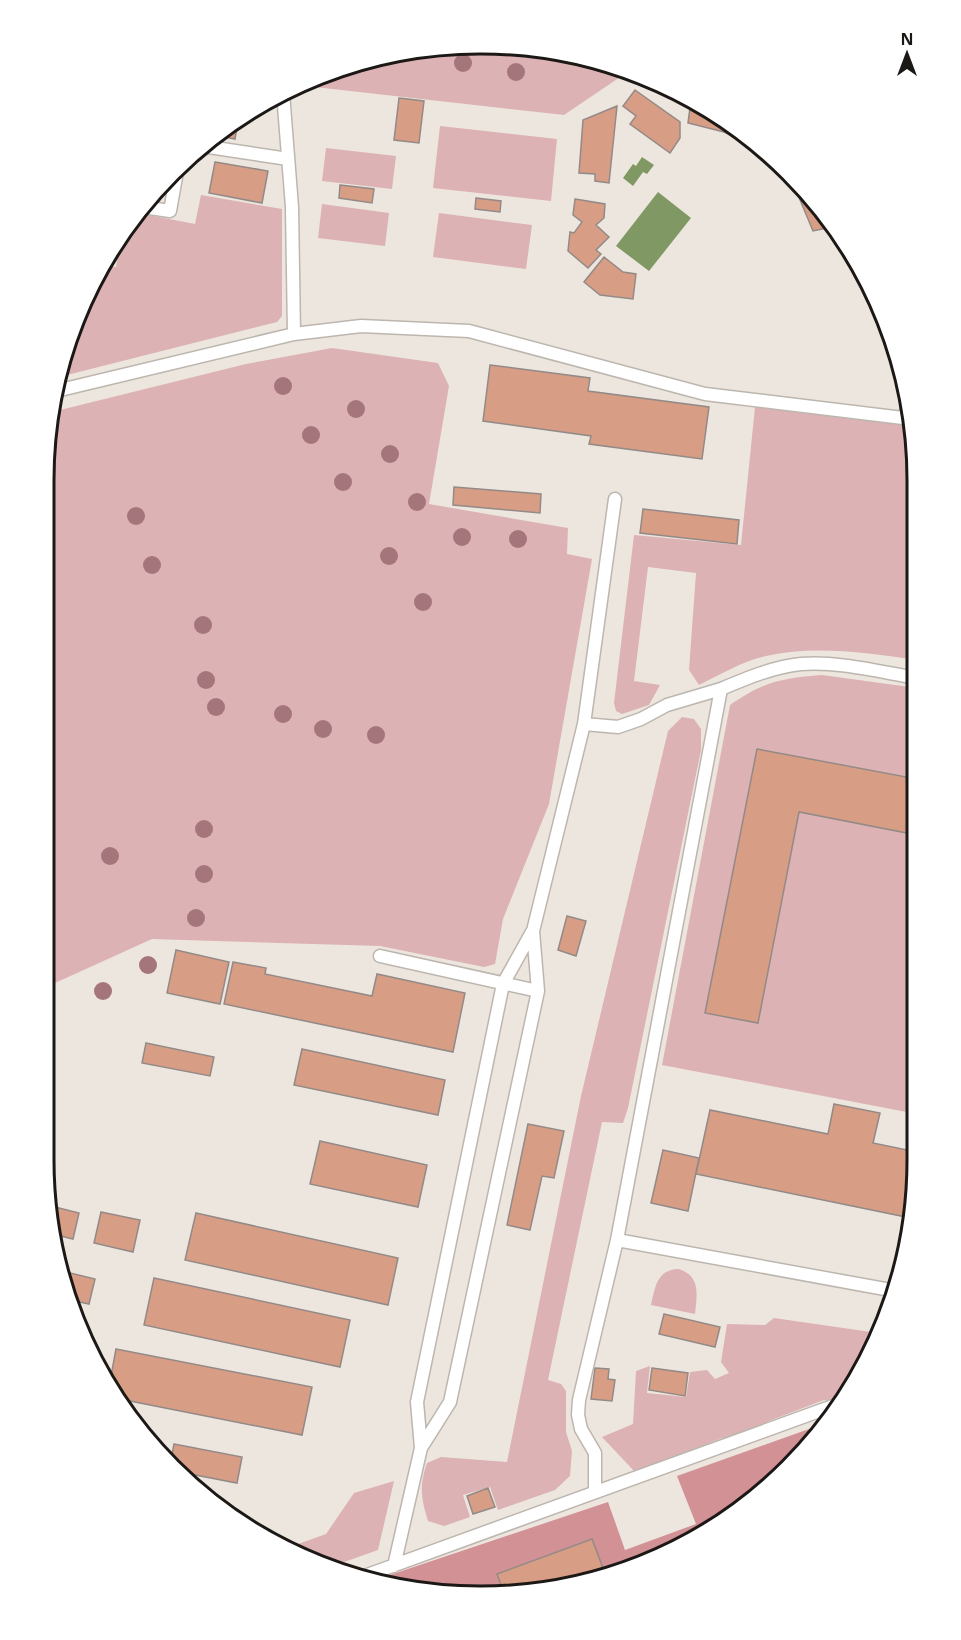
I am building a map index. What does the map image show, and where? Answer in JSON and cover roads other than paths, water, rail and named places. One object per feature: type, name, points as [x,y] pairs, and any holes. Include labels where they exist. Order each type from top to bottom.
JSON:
[{"type":"lane","points":[[284,102],[292,207],[294,334]]},
{"type":"lane","points":[[214,148],[288,159]]},
{"type":"lane","points":[[152,208],[170,211],[175,183]]},
{"type":"lane","points":[[64,389],[294,334],[361,326],[469,331],[705,394],[902,418]]},
{"type":"lane","points":[[394,1566],[421,1448],[417,1402],[503,984],[533,931],[584,724],[615,499]]},
{"type":"lane","points":[[584,724],[618,727],[641,719],[667,705],[722,689],[761,673],[802,664],[826,665],[907,677]]},
{"type":"lane","points":[[595,1492],[595,1453],[581,1429],[578,1415],[579,1400],[617,1240],[722,689]]},
{"type":"lane","points":[[421,1448],[450,1402],[538,991],[533,931]]},
{"type":"lane","points":[[380,956],[538,991]]},
{"type":"lane","points":[[617,1240],[886,1289]]},
{"type":"lane","points":[[375,1572],[826,1408]]}]
